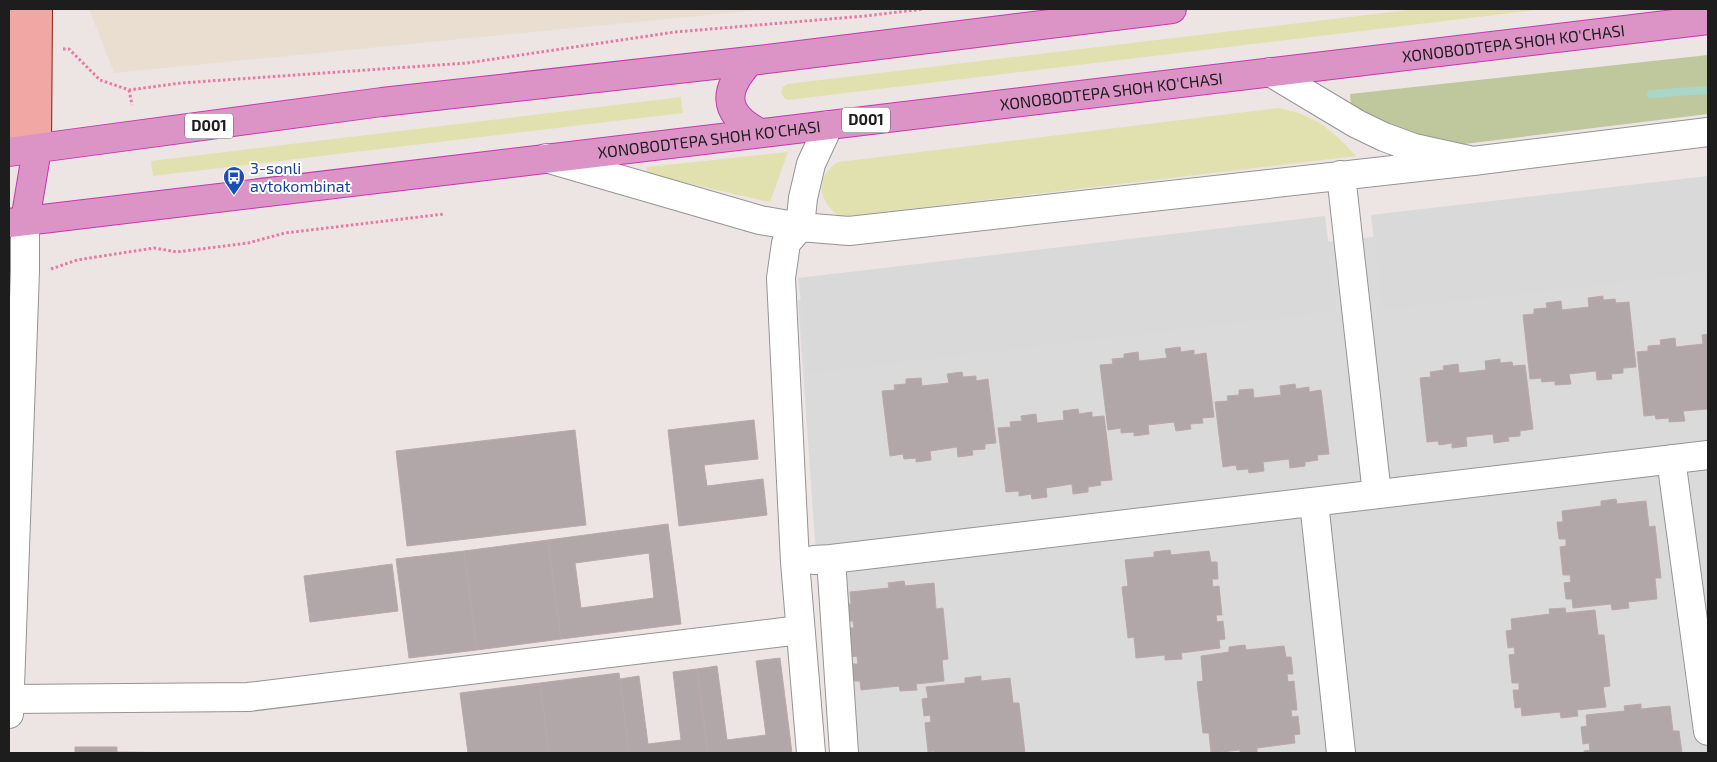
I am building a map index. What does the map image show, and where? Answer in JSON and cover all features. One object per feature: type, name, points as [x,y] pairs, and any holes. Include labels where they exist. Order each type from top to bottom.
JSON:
[{"type":"highway","name":"D001","points":[[19,151],[382,102],[1172,9]]},
{"type":"highway","name":"XONOBODTEPA SHOH KO'CHASI","points":[[17,222],[1708,20]]},
{"type":"highway","points":[[750,60],[735,79],[730,98],[737,117],[746,126],[758,132]]},
{"type":"highway","points":[[17,222],[19,151]]},
{"type":"main road","points":[[13,9],[19,151]]},
{"type":"main road","points":[[19,151],[38,9]]},
{"type":"street","points":[[1270,72],[1384,138],[1414,148],[1473,160]]},
{"type":"street","points":[[811,753],[795,562],[781,278],[786,243],[800,227],[803,198],[811,164],[829,125]]},
{"type":"street","points":[[546,158],[760,220],[800,227],[849,231],[1708,132]]},
{"type":"street","points":[[1341,175],[1377,494]]},
{"type":"street","points":[[9,714],[9,666],[25,271],[17,222]]},
{"type":"street","points":[[795,562],[1708,455]]},
{"type":"street","points":[[1672,459],[1708,732]]},
{"type":"street","points":[[1314,502],[1341,753]]},
{"type":"street","points":[[831,559],[844,753]]},
{"type":"street","points":[[9,699],[248,696],[800,630]]},
{"type":"path","points":[[60,49],[69,49],[100,80],[129,90],[181,83],[467,63],[675,32],[865,16],[924,9]]},
{"type":"path","points":[[129,90],[132,105]]},
{"type":"path","points":[[51,269],[77,260],[154,246],[177,252],[248,243],[285,232],[444,214]]},
{"type":"shaded area","points":[[89,9],[768,9],[114,73]]},
{"type":"shaded area","points":[[1708,176],[1708,272],[1383,310],[1371,215]]},
{"type":"shaded area","points":[[1708,200],[1708,753],[830,753],[798,300]]},
{"type":"shaded area","points":[[1325,216],[1337,311],[810,373],[798,278]]},
{"type":"green space","points":[[1417,9],[1544,9],[788,100],[781,93],[782,88],[787,84]]},
{"type":"green space","points":[[1708,55],[1708,114],[1464,144],[1400,135],[1351,105],[1350,94]]},
{"type":"green space","points":[[681,97],[683,113],[153,176],[151,161]]},
{"type":"green space","points":[[1278,108],[1309,117],[1324,126],[1338,137],[1356,156],[841,217],[827,205],[822,190],[822,182],[825,175],[838,162]]},
{"type":"green space","points":[[788,152],[770,202],[647,174],[647,167]]},
{"type":"building","points":[[1603,296],[1603,300],[1615,299],[1616,303],[1629,302],[1636,367],[1623,368],[1623,373],[1611,374],[1612,379],[1597,380],[1596,371],[1569,374],[1571,384],[1555,385],[1555,381],[1542,382],[1541,378],[1530,379],[1523,315],[1534,314],[1534,309],[1547,308],[1546,303],[1561,301],[1562,310],[1589,307],[1588,298]]},
{"type":"building","points":[[1708,334],[1708,409],[1683,411],[1685,421],[1669,422],[1669,418],[1656,419],[1655,415],[1644,416],[1637,352],[1648,351],[1648,346],[1661,345],[1660,340],[1675,338],[1676,347],[1703,344],[1702,335]]},
{"type":"building","points":[[1180,347],[1181,352],[1194,350],[1194,355],[1206,353],[1214,417],[1202,418],[1203,423],[1190,424],[1191,429],[1176,431],[1174,422],[1148,425],[1149,434],[1134,436],[1134,432],[1121,433],[1121,428],[1108,430],[1100,365],[1113,364],[1112,359],[1124,358],[1124,354],[1138,352],[1139,361],[1167,358],[1165,349]]},
{"type":"building","points":[[1500,359],[1500,363],[1512,362],[1513,366],[1525,365],[1533,429],[1520,431],[1520,436],[1508,437],[1509,441],[1494,443],[1493,434],[1466,437],[1467,446],[1452,448],[1452,443],[1439,445],[1438,441],[1427,442],[1420,378],[1431,377],[1430,372],[1444,370],[1443,366],[1458,364],[1459,373],[1486,370],[1485,361]]},
{"type":"building","points":[[962,372],[963,377],[976,376],[976,381],[988,379],[996,443],[985,444],[985,449],[972,450],[973,455],[958,457],[957,447],[930,451],[931,460],[916,462],[916,458],[904,459],[903,454],[890,456],[882,391],[895,390],[894,385],[906,384],[906,379],[921,378],[922,386],[949,383],[947,374]]},
{"type":"building","points":[[1295,384],[1296,389],[1309,387],[1309,392],[1321,390],[1329,454],[1317,455],[1318,460],[1305,462],[1305,466],[1290,468],[1289,459],[1263,462],[1264,471],[1249,473],[1248,469],[1237,470],[1236,465],[1223,467],[1215,402],[1228,401],[1227,396],[1239,395],[1239,390],[1253,389],[1254,398],[1281,395],[1280,386]]},
{"type":"building","points":[[1078,409],[1079,414],[1092,412],[1092,417],[1104,416],[1112,480],[1100,481],[1101,485],[1088,487],[1088,492],[1073,494],[1072,484],[1046,488],[1047,497],[1032,499],[1031,494],[1019,496],[1019,491],[1006,492],[998,428],[1011,427],[1010,422],[1022,421],[1021,416],[1036,414],[1037,423],[1064,420],[1063,411]]},
{"type":"building","points":[[754,420],[758,459],[704,465],[707,486],[763,479],[767,515],[679,526],[668,430]]},
{"type":"building","points":[[575,430],[586,525],[407,546],[396,451]]},
{"type":"building","points":[[1616,499],[1617,504],[1646,501],[1649,527],[1655,526],[1661,578],[1655,578],[1657,599],[1628,602],[1629,608],[1612,610],[1611,604],[1573,608],[1572,599],[1566,599],[1564,583],[1571,582],[1570,575],[1563,575],[1560,547],[1566,546],[1566,539],[1559,539],[1557,522],[1563,522],[1562,511],[1601,506],[1601,501]]},
{"type":"building","points":[[668,524],[681,624],[561,639],[548,540]],"holes":[[[649,553],[654,598],[581,608],[575,563]]]},
{"type":"building","points":[[548,540],[561,639],[477,650],[464,551]]},
{"type":"building","points":[[1170,550],[1171,555],[1209,551],[1211,562],[1217,562],[1218,579],[1212,579],[1213,587],[1219,586],[1222,615],[1216,615],[1217,622],[1223,621],[1225,639],[1219,640],[1220,648],[1181,653],[1182,659],[1165,660],[1165,655],[1136,658],[1134,637],[1128,638],[1122,587],[1128,586],[1125,560],[1154,557],[1154,552]]},
{"type":"building","points":[[464,551],[477,650],[409,658],[396,559]]},
{"type":"building","points":[[392,564],[398,611],[310,622],[304,576]]},
{"type":"building","points":[[904,581],[905,586],[934,583],[936,609],[943,608],[948,659],[942,660],[944,681],[916,684],[917,690],[900,691],[899,686],[861,690],[860,681],[854,681],[852,664],[858,664],[857,656],[851,657],[848,628],[854,628],[853,621],[847,621],[845,604],[851,604],[850,592],[889,588],[888,583]]},
{"type":"building","points":[[1565,608],[1566,613],[1595,610],[1598,635],[1604,635],[1610,686],[1603,687],[1606,707],[1577,710],[1578,716],[1561,718],[1560,712],[1522,716],[1521,707],[1515,708],[1513,690],[1519,690],[1519,683],[1512,683],[1509,655],[1515,654],[1514,647],[1508,648],[1506,631],[1512,630],[1511,619],[1550,614],[1549,609]]},
{"type":"building","points":[[1245,645],[1246,650],[1284,646],[1286,657],[1291,657],[1293,674],[1287,674],[1288,682],[1294,681],[1297,710],[1291,710],[1292,717],[1298,716],[1300,734],[1294,735],[1295,743],[1257,748],[1257,753],[1240,753],[1240,750],[1211,753],[1209,733],[1203,733],[1197,682],[1203,681],[1201,656],[1229,652],[1229,647]]},
{"type":"building","points":[[780,658],[792,753],[708,753],[697,669],[717,666],[727,740],[766,735],[756,661]]},
{"type":"building","points":[[697,669],[708,753],[629,753],[620,679],[639,676],[648,744],[681,740],[673,672]]},
{"type":"building","points":[[619,673],[629,753],[549,753],[540,683]]},
{"type":"building","points":[[981,676],[981,681],[1010,678],[1013,703],[1019,703],[1025,753],[928,752],[925,723],[931,722],[930,715],[924,716],[922,699],[928,698],[926,687],[965,683],[965,678]]},
{"type":"building","points":[[540,683],[549,753],[468,753],[460,693]]},
{"type":"building","points":[[1641,704],[1641,709],[1670,706],[1673,731],[1679,731],[1682,753],[1584,753],[1584,751],[1590,750],[1589,743],[1583,744],[1581,727],[1587,726],[1586,715],[1625,711],[1624,706]]},
{"type":"building","points":[[75,747],[117,747],[117,753],[75,753]]},
{"type":"building","points":[[117,752],[203,753],[117,753]]},
{"type":"waterway","points":[[1651,94],[1708,90]]},
{"type":"place","name":"3-sonli avtokombinat","points":[[234,196]]}]
